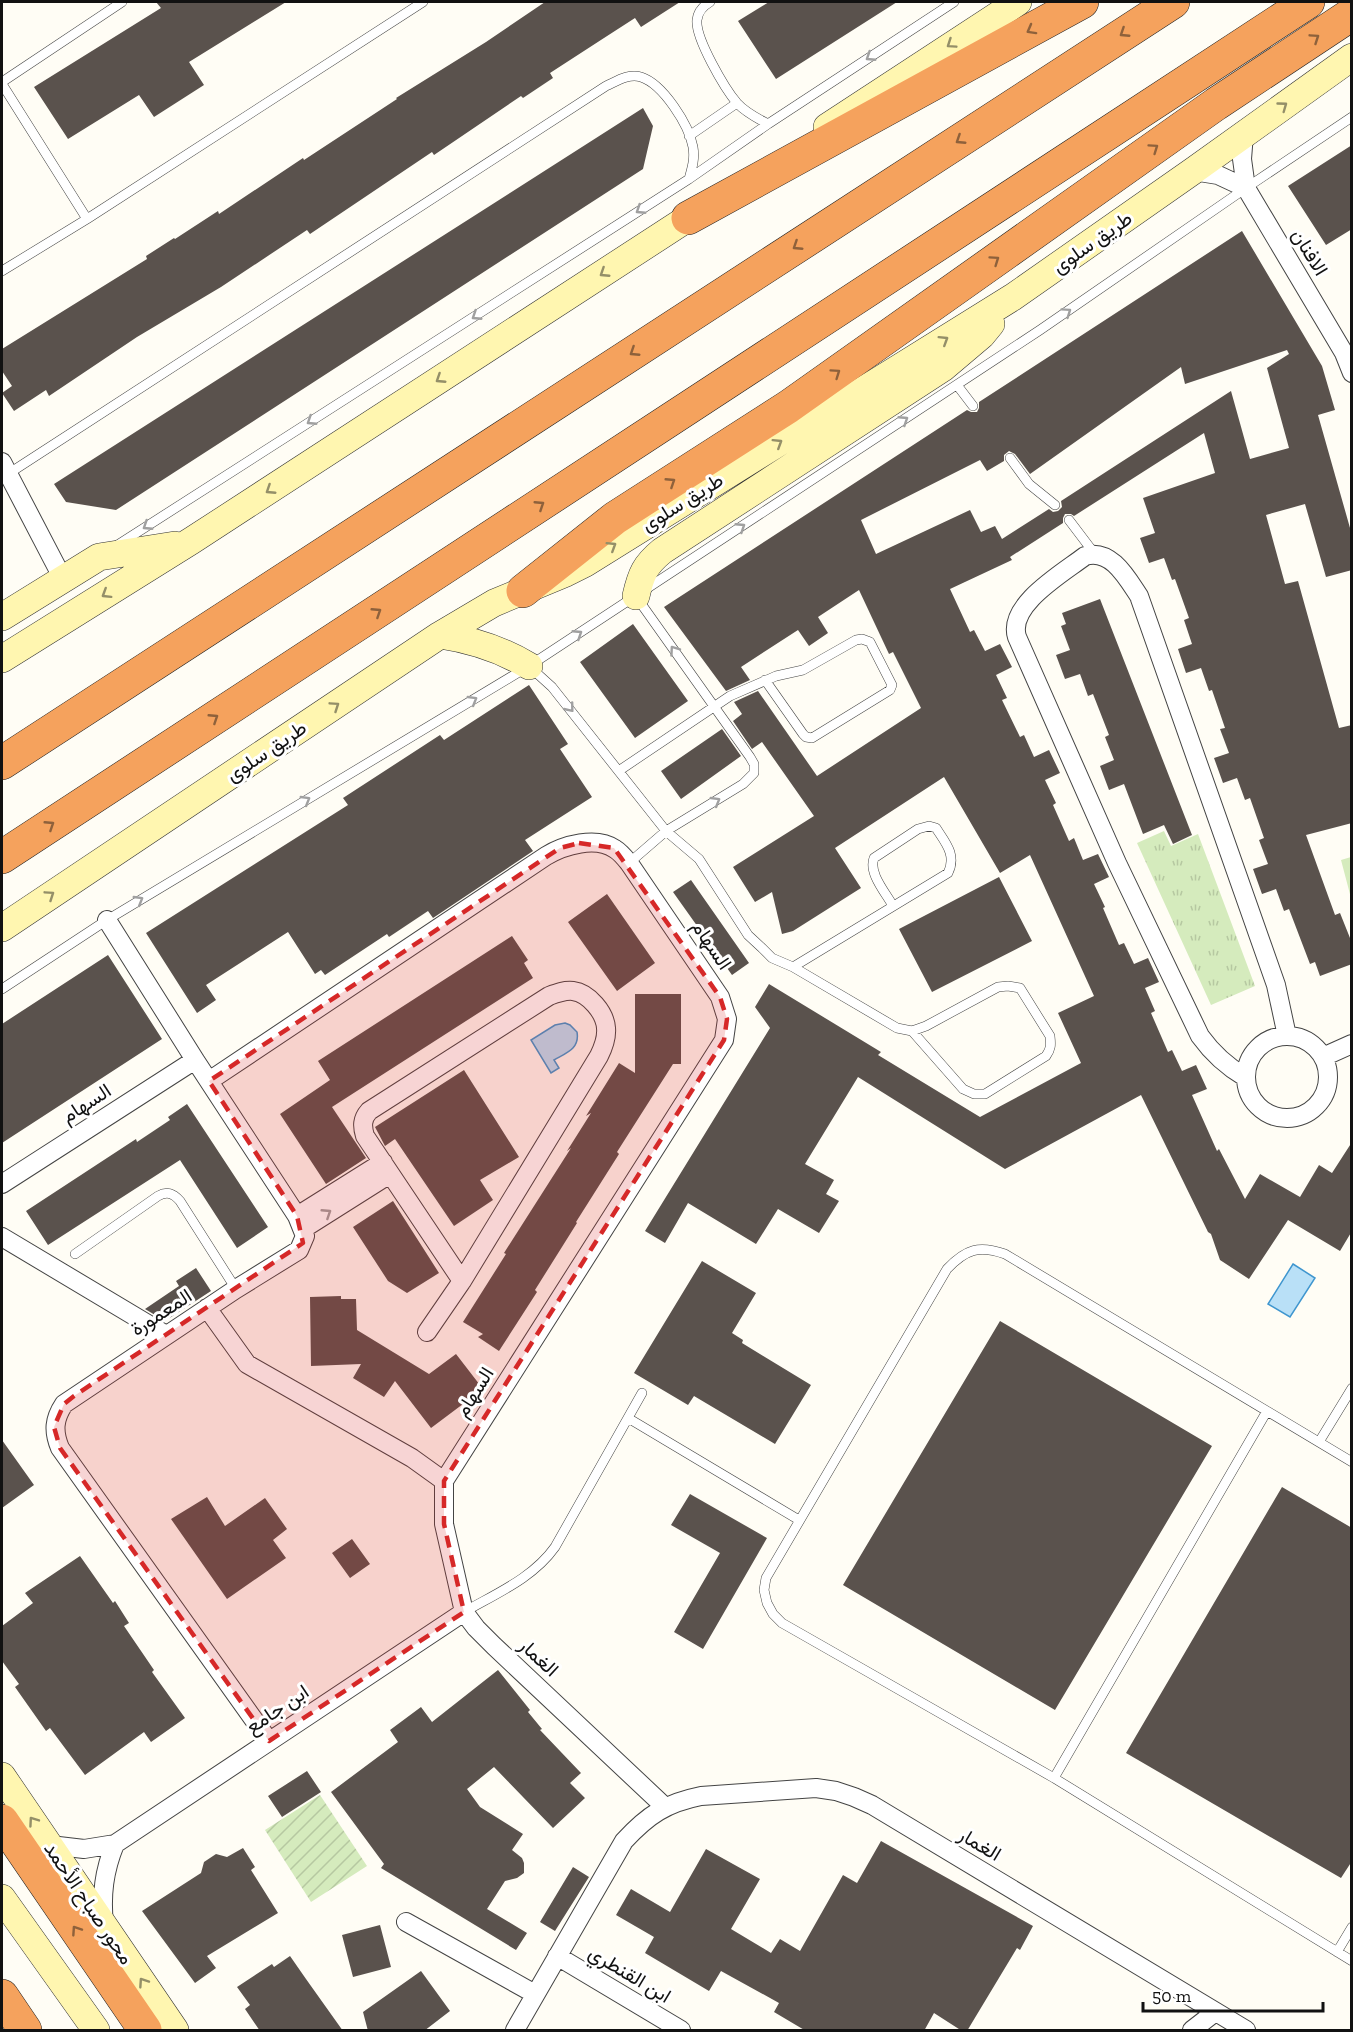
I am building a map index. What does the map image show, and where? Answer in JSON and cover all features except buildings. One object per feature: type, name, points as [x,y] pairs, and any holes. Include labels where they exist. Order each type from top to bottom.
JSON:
[{"type":"highway","points":[[688,218],[1082,2]]},
{"type":"highway","points":[[2,763],[1173,2]]},
{"type":"highway","points":[[2,857],[1308,2]]},
{"type":"highway","points":[[523,591],[615,518],[788,407],[1216,104],[1352,14]]},
{"type":"highway","name":"محور صباح الأحمد","points":[[2,1821],[145,2031]]},
{"type":"highway","points":[[2,1996],[25,2031]]},
{"type":"main road","points":[[2,659],[191,542],[1018,2]]},
{"type":"main road","name":"طريق سلوى","points":[[2,928],[440,635],[494,603],[584,564],[1013,297],[1352,57]]},
{"type":"main road","points":[[636,596],[640,579],[648,563],[662,551],[943,368],[982,335],[1013,297]]},
{"type":"main road","points":[[2,617],[99,556],[145,551],[191,542]]},
{"type":"main road","points":[[2,646],[34,597]]},
{"type":"main road","points":[[440,635],[464,638],[487,645],[529,666]]},
{"type":"main road","name":"محور صباح الأحمد","points":[[2,1776],[176,2031]]},
{"type":"main road","points":[[2,1898],[96,2031]]},
{"type":"street","name":"الافنان","points":[[1244,134],[1242,159],[1246,188],[1348,350],[1352,373]]},
{"type":"street","points":[[1193,171],[1218,175],[1246,188]]},
{"type":"street","points":[[5,468],[63,579]]},
{"type":"street","points":[[1245,1077],[1227,1066],[1211,1052],[1200,1036],[1117,863],[1021,648],[1015,629],[1018,615],[1034,596],[1085,556],[1094,553],[1101,554],[1113,561],[1139,596],[1276,985],[1287,1036]]},
{"type":"street","name":"السهام","points":[[209,1081],[560,848],[579,843],[614,848],[629,863],[720,998],[727,1019],[724,1040],[444,1480]]},
{"type":"street","points":[[107,920],[300,1223],[387,1168]]},
{"type":"street","points":[[427,1332],[462,1281],[599,1056],[605,1042],[606,1028],[602,1015],[584,995],[573,991],[549,996],[369,1111],[363,1121],[364,1136],[462,1281]]},
{"type":"street","points":[[1287,1036],[1307,1042],[1316,1048],[1323,1057],[1328,1078],[1322,1098],[1316,1107],[1297,1117],[1286,1118],[1265,1113],[1250,1097],[1245,1077],[1250,1059],[1261,1045],[1278,1037],[1287,1036]]},
{"type":"street","points":[[1323,1057],[1352,1044]]},
{"type":"street","name":"السهام","points":[[2,1184],[195,1060]]},
{"type":"street","name":"المعمورة","points":[[269,1741],[67,1457],[56,1438],[54,1427],[57,1414],[64,1404],[236,1288],[299,1250],[305,1236],[300,1223]]},
{"type":"street","points":[[2,1237],[166,1335]]},
{"type":"street","points":[[207,1308],[247,1364],[412,1458],[444,1480],[444,1524],[464,1612]]},
{"type":"street","name":"ابن جامع","points":[[50,1845],[84,1849],[115,1844],[464,1612]]},
{"type":"street","name":"الغمار","points":[[464,1612],[494,1646],[665,1807]]},
{"type":"street","name":"الغمار","points":[[515,2031],[624,1841],[643,1821],[665,1807],[701,1796],[816,1788],[836,1791],[872,1805],[1235,2028]]},
{"type":"street","points":[[105,1926],[102,1905],[103,1884],[107,1863],[115,1844]]},
{"type":"street","points":[[406,1922],[535,1994]]},
{"type":"street","name":"ابن القنطري","points":[[557,1956],[681,2031]]},
{"type":"street","points":[[1192,2031],[1214,2013]]},
{"type":"lane","points":[[87,219],[2,83],[122,2]]},
{"type":"lane","points":[[2,271],[87,219],[423,2]]},
{"type":"lane","points":[[710,2],[701,8],[697,21],[700,41],[737,103],[768,124]]},
{"type":"lane","points":[[99,556],[689,179],[768,124],[954,2]]},
{"type":"lane","points":[[5,468],[606,86],[625,77],[640,77],[656,85],[672,103],[692,146],[694,163],[689,179]]},
{"type":"lane","points":[[689,136],[737,103]]},
{"type":"lane","points":[[2,989],[107,920],[529,666],[1040,330],[1352,117]]},
{"type":"lane","points":[[957,385],[973,406]]},
{"type":"lane","points":[[1010,458],[1029,484],[1055,505]]},
{"type":"lane","points":[[1069,520],[1094,553]]},
{"type":"lane","points":[[629,863],[666,831],[743,784],[754,773],[754,764],[750,757],[636,596]]},
{"type":"lane","points":[[620,770],[730,696],[765,680],[776,676],[803,670],[848,643],[862,639],[870,642],[892,685],[890,690],[812,738],[803,734],[765,680]]},
{"type":"lane","points":[[529,666],[552,687],[666,831],[699,859],[748,935],[772,958],[793,967],[897,1028],[912,1031],[926,1026],[998,987],[1020,988],[1050,1036],[1051,1045],[1046,1056],[985,1094],[979,1095],[963,1089],[912,1031]]},
{"type":"lane","points":[[793,967],[894,906],[948,873],[952,856],[936,828],[929,826],[918,829],[874,858],[873,871],[894,906]]},
{"type":"lane","points":[[75,1254],[158,1196],[170,1193],[180,1201],[236,1288]]},
{"type":"lane","points":[[1352,1462],[1005,1254],[989,1248],[973,1250],[958,1257],[947,1269],[799,1520],[766,1578],[764,1590],[766,1603],[782,1623],[1054,1778],[1352,1961]]},
{"type":"lane","points":[[1319,1442],[1352,1388]]},
{"type":"lane","points":[[464,1612],[525,1578],[546,1559],[642,1394]]},
{"type":"lane","points":[[1054,1778],[1267,1411]]},
{"type":"lane","points":[[628,1418],[799,1520]]},
{"type":"lane","points":[[1337,1952],[1352,1927]]},
{"type":"highlighted area","points":[[579,843],[614,848],[720,997],[727,1019],[724,1040],[444,1481],[444,1524],[464,1612],[269,1741],[60,1448],[54,1427],[64,1404],[74,1396],[303,1243],[297,1216],[209,1081],[560,848]]},
{"type":"green space","points":[[1164,831],[1171,846],[1198,834],[1255,986],[1211,1005],[1137,843]]},
{"type":"green space","points":[[1352,857],[1351,898],[1341,860]]},
{"type":"green space","points":[[320,1795],[367,1866],[311,1902],[265,1830]]},
{"type":"water","points":[[565,1023],[577,1032],[576,1043],[571,1050],[554,1060],[559,1068],[551,1073],[531,1040],[555,1025]]},
{"type":"water","points":[[1293,1264],[1315,1278],[1290,1317],[1268,1304]]}]
